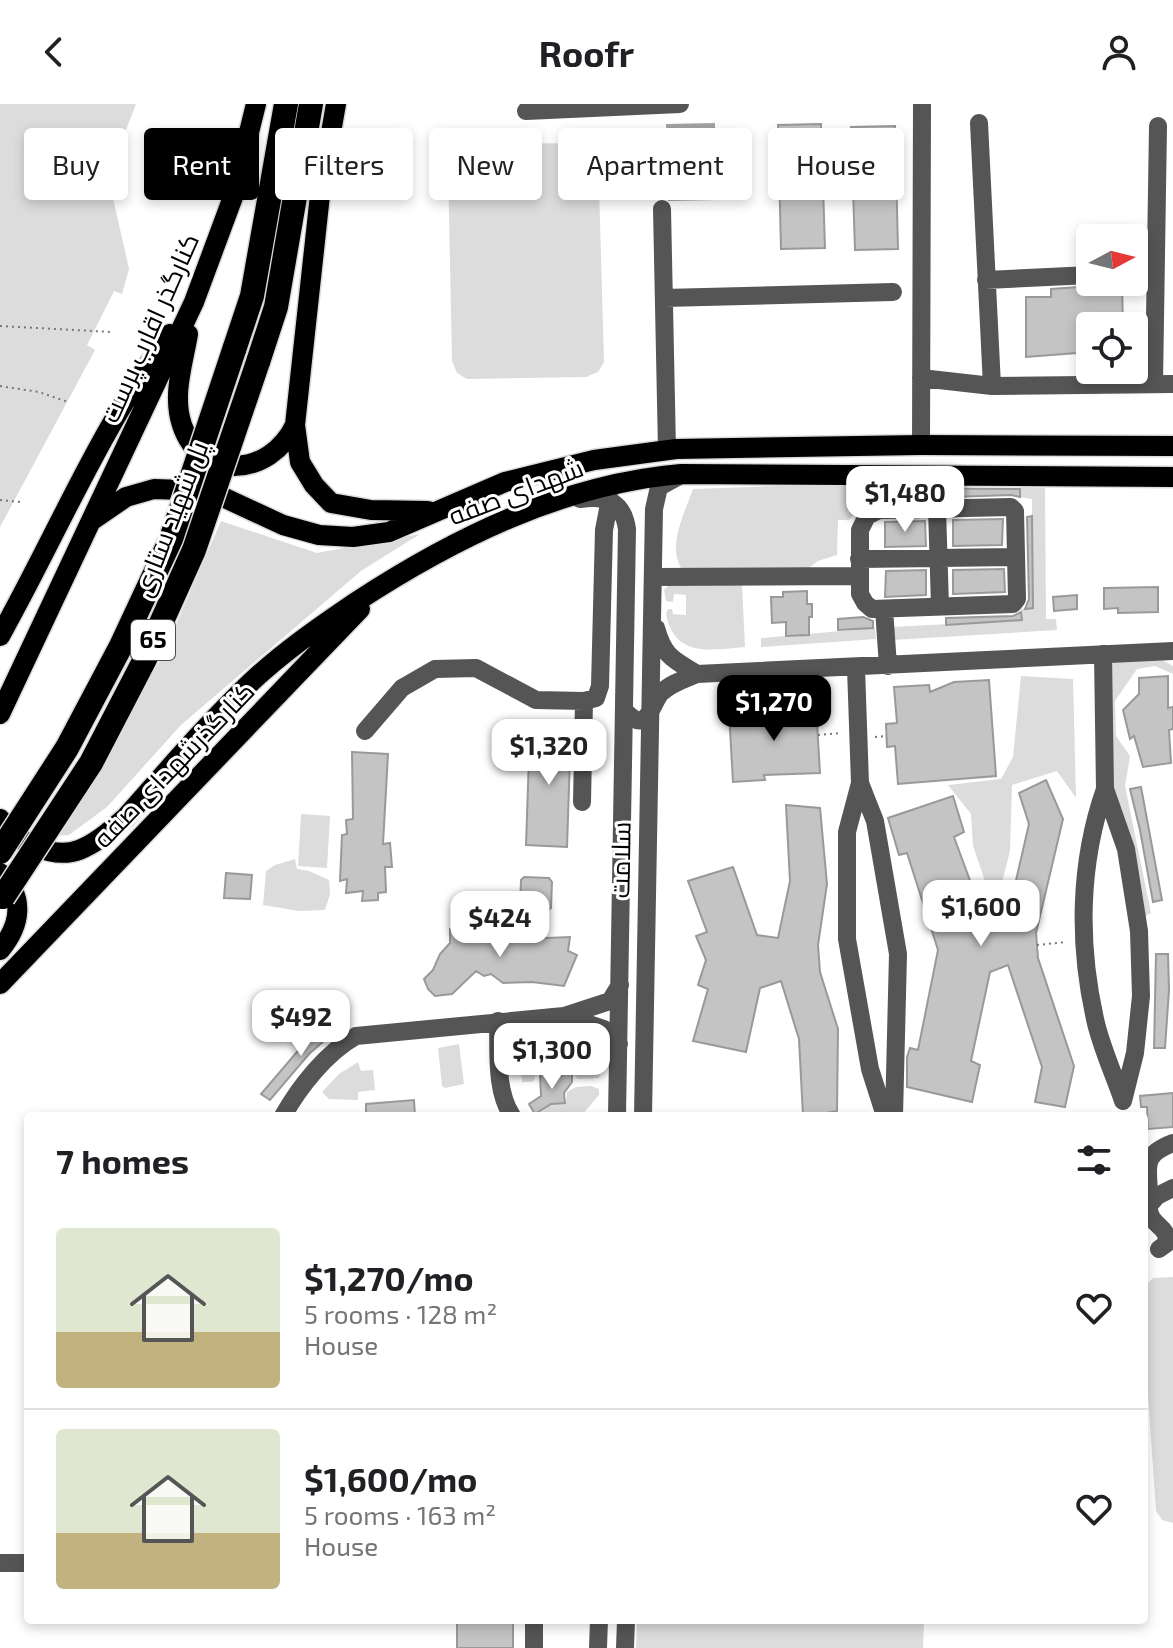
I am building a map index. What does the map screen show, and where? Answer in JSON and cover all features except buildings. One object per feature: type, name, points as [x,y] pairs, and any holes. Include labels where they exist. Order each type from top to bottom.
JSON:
[{"type":"highway","name":"پل شهید ستاری","points":[[0,852],[67,748],[121,646],[165,553],[252,296],[286,104]]},
{"type":"highway","name":"پل شهید ستاری","points":[[1,890],[91,763],[144,661],[194,550],[276,307],[311,104]]},
{"type":"main road","name":"کنارگذر اقارب پرست","points":[[0,714],[194,302],[233,197],[256,104]]},
{"type":"main road","points":[[336,104],[320,195],[295,425],[300,462],[314,485],[331,503],[371,510],[436,511]]},
{"type":"main road","points":[[194,302],[177,396],[182,426],[189,439],[211,459],[239,466],[267,459],[279,450],[295,425]]},
{"type":"main road","points":[[0,636],[88,467],[153,357],[194,302]]},
{"type":"main road","name":"شهدای صفه","points":[[91,521],[126,497],[154,489],[212,492],[283,525],[319,535],[353,537],[389,532],[505,482],[594,460],[667,450],[921,445],[1167,446]]},
{"type":"main road","points":[[1166,477],[1169,462],[1167,446]]},
{"type":"main road","name":"شهدای صفه","points":[[0,819],[28,843],[49,852],[76,851],[103,837],[126,817],[250,683],[300,640],[452,544],[542,507],[610,485],[681,474],[1166,477]]},
{"type":"main road","name":"کنارگذرشهدای صفه","points":[[0,984],[386,583]]},
{"type":"main road","points":[[0,950],[11,937],[18,914],[14,891],[1,890]]},
{"type":"street","points":[[526,111],[680,104]]},
{"type":"street","points":[[921,445],[922,104]]},
{"type":"street","points":[[979,123],[992,386]]},
{"type":"street","points":[[921,378],[992,386],[1164,384],[1158,126]]},
{"type":"street","points":[[662,209],[667,450]]},
{"type":"street","points":[[986,280],[1076,276]]},
{"type":"street","points":[[664,298],[893,292]]},
{"type":"street","name":"سلامت","points":[[643,1112],[655,498],[659,487],[681,474]]},
{"type":"street","points":[[542,507],[596,497],[610,499],[621,508],[627,529],[654,529]]},
{"type":"street","points":[[365,731],[402,688],[435,669],[476,668],[536,700],[584,701],[596,698],[600,686],[604,530],[610,499]]},
{"type":"street","points":[[1011,507],[1015,511],[1017,599],[1013,604],[872,609],[865,603],[860,594],[859,567],[860,530],[867,516],[879,510],[937,509],[1011,507]]},
{"type":"street","points":[[937,509],[940,606]]},
{"type":"street","name":"سلامت","points":[[617,1112],[627,529]]},
{"type":"street","points":[[626,595],[640,581],[653,585],[939,558],[1016,557]]},
{"type":"street","points":[[884,609],[888,666]]},
{"type":"street","points":[[653,616],[662,648],[697,674]]},
{"type":"street","points":[[625,711],[637,719],[650,715],[659,694],[697,674],[1173,651]]},
{"type":"street","points":[[1103,654],[1105,789],[1126,849],[1139,931],[1141,996],[1135,1053],[1123,1108]]},
{"type":"street","points":[[856,668],[860,783],[847,832],[847,939],[870,1069],[884,1112]]},
{"type":"street","points":[[582,802],[584,701]]},
{"type":"street","points":[[860,783],[875,821],[898,954],[894,1112]]},
{"type":"street","points":[[1105,789],[1092,826],[1085,879],[1084,941],[1095,1021],[1123,1108]]},
{"type":"street","points":[[285,1112],[336,1047],[356,1036],[558,1017],[610,1001],[620,985]]},
{"type":"street","points":[[558,1017],[604,1029],[619,1044]]},
{"type":"street","points":[[555,1067],[558,1017]]},
{"type":"street","points":[[498,1021],[502,1091],[509,1112]]},
{"type":"street","points":[[1148,1161],[1154,1152],[1173,1143]]},
{"type":"street","points":[[1148,1207],[1157,1196],[1173,1188]]},
{"type":"street","points":[[1159,1224],[1166,1232],[1167,1239],[1165,1246],[1159,1249]]},
{"type":"street","points":[[0,1563],[24,1563]]},
{"type":"street","points":[[534,1624],[534,1648]]},
{"type":"street","points":[[598,1648],[599,1624]]},
{"type":"street","points":[[625,1648],[626,1624]]},
{"type":"path","points":[[0,326],[112,332]]},
{"type":"path","points":[[0,386],[39,392],[68,402]]},
{"type":"path","points":[[0,500],[21,502]]},
{"type":"path","points":[[818,735],[858,732]]},
{"type":"path","points":[[1037,945],[1084,941]]},
{"type":"shaded area","points":[[0,104],[136,104],[127,128],[24,128],[24,200],[113,200],[129,269],[122,294],[114,291],[87,345],[95,350],[0,527]]},
{"type":"shaded area","points":[[715,123],[715,128],[666,128],[666,124]]},
{"type":"shaded area","points":[[542,143],[558,143],[558,200],[599,200],[604,362],[598,372],[586,377],[467,379],[457,373],[452,361],[449,200],[542,200]]},
{"type":"shaded area","points":[[864,483],[866,500],[849,520],[838,520],[837,555],[818,561],[809,568],[683,571],[678,562],[678,531],[693,489]]},
{"type":"shaded area","points":[[1020,487],[1045,488],[1046,619],[1056,619],[1057,630],[893,640],[893,627],[1022,620],[1021,609],[1033,608],[1032,499],[1020,497]]},
{"type":"shaded area","points":[[221,521],[317,553],[420,534],[361,571],[181,725],[107,807],[69,835],[54,836],[161,659]]},
{"type":"shaded area","points":[[670,584],[742,584],[745,647],[696,648],[677,638],[666,614],[668,609],[672,609],[673,614],[686,615],[686,595],[674,594],[673,602],[666,601],[664,590]]},
{"type":"shaded area","points":[[875,628],[876,639],[761,647],[761,638]]},
{"type":"shaded area","points":[[1108,655],[1153,655],[1173,666],[1173,674],[1155,666],[1137,669],[1115,701],[1116,736],[1130,756],[1125,786],[1151,913],[1144,917],[1112,785]]},
{"type":"shaded area","points":[[1021,676],[1073,679],[1076,798],[1057,771],[1012,785],[1010,851],[995,910],[973,846],[971,814],[948,785],[1001,779],[1013,757]]},
{"type":"shaded area","points":[[301,814],[330,816],[327,868],[298,866]]},
{"type":"shaded area","points":[[295,859],[297,869],[329,880],[330,894],[325,910],[299,911],[263,905],[266,871]]},
{"type":"shaded area","points":[[537,1037],[539,1047],[532,1050],[535,1079],[522,1082],[519,1047],[511,1047],[509,1041]]},
{"type":"shaded area","points":[[580,1038],[591,1045],[597,1054],[599,1078],[578,1079],[575,1076],[571,1044],[573,1039]]},
{"type":"shaded area","points":[[459,1044],[464,1084],[445,1088],[442,1086],[438,1048]]},
{"type":"shaded area","points":[[358,1062],[361,1071],[373,1070],[375,1090],[358,1092],[358,1100],[329,1099],[322,1092],[339,1074]]},
{"type":"shaded area","points":[[576,1087],[599,1089],[599,1095],[584,1112],[541,1112],[547,1108],[541,1097],[552,1093],[554,1104],[566,1104],[567,1092]]},
{"type":"shaded area","points":[[1173,1277],[1173,1523],[1162,1520],[1156,1511],[1148,1395],[1148,1283],[1153,1278]]},
{"type":"shaded area","points":[[637,1624],[924,1624],[923,1648],[636,1648]]}]
